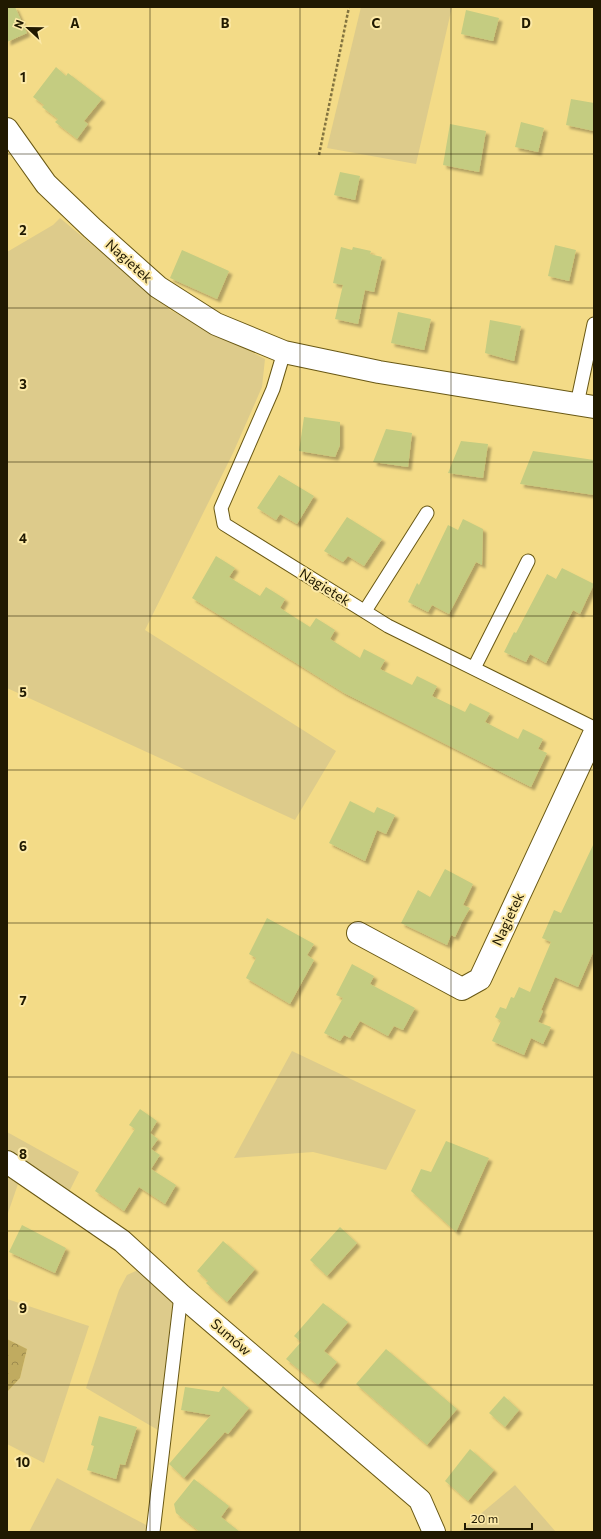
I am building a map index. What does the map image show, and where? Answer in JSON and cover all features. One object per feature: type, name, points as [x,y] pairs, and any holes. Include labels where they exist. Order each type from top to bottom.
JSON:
[{"type":"street","name":"Nagietek","points":[[7,129],[46,184],[92,228],[158,287],[216,324],[284,352],[379,372],[585,405]]},
{"type":"street","name":"Nagietek","points":[[358,933],[462,989],[480,979],[594,734]]},
{"type":"street","name":"Sumów","points":[[7,1162],[122,1241],[181,1295],[420,1500],[434,1532]]},
{"type":"lane","points":[[585,405],[594,324]]},
{"type":"lane","name":"Nagietek","points":[[284,352],[273,389],[221,508],[224,524],[388,626],[594,728]]},
{"type":"lane","points":[[365,612],[427,513]]},
{"type":"lane","points":[[474,668],[528,561]]},
{"type":"lane","points":[[153,1532],[181,1295]]},
{"type":"path","points":[[319,155],[349,7]]},
{"type":"shaded area","points":[[361,7],[452,7],[416,164],[327,148]]},
{"type":"shaded area","points":[[60,218],[170,310],[265,359],[262,387],[233,453],[145,630],[336,751],[295,820],[7,688],[7,252],[53,225]]},
{"type":"shaded area","points":[[292,1051],[416,1110],[386,1170],[313,1152],[234,1158]]},
{"type":"shaded area","points":[[7,1132],[79,1172],[69,1192],[7,1154]]},
{"type":"shaded area","points":[[7,1174],[19,1181],[7,1216]]},
{"type":"shaded area","points":[[138,1270],[173,1301],[158,1430],[86,1388],[119,1290],[127,1275]]},
{"type":"shaded area","points":[[7,1299],[89,1326],[44,1463],[7,1444],[7,1392],[20,1378],[27,1349],[7,1339]]},
{"type":"shaded area","points":[[57,1478],[148,1526],[144,1532],[29,1532]]},
{"type":"shaded area","points":[[515,1485],[556,1532],[459,1532]]},
{"type":"green space","points":[[7,1339],[27,1349],[20,1378],[7,1392]]},
{"type":"building","points":[[7,7],[15,7],[27,33],[7,42]]},
{"type":"building","points":[[466,10],[499,18],[493,41],[461,34]]},
{"type":"building","points":[[56,67],[66,76],[68,73],[102,99],[84,121],[88,124],[77,139],[55,122],[58,119],[42,107],[44,105],[33,97]]},
{"type":"building","points":[[571,99],[594,103],[594,131],[566,125]]},
{"type":"building","points":[[521,122],[544,128],[538,152],[515,147]]},
{"type":"building","points":[[450,124],[486,131],[479,172],[443,165]]},
{"type":"building","points":[[340,172],[360,176],[355,200],[334,195]]},
{"type":"building","points":[[555,245],[576,250],[569,281],[548,276]]},
{"type":"building","points":[[341,247],[352,250],[353,247],[371,251],[370,254],[382,257],[374,292],[365,290],[358,324],[335,319],[343,285],[333,283]]},
{"type":"building","points":[[182,250],[229,271],[217,299],[170,278]]},
{"type":"building","points":[[398,312],[431,319],[424,350],[391,343]]},
{"type":"building","points":[[490,320],[521,326],[514,361],[485,353]]},
{"type":"building","points":[[304,417],[340,422],[340,445],[335,457],[299,451]]},
{"type":"building","points":[[386,429],[412,433],[408,467],[373,462]]},
{"type":"building","points":[[461,441],[488,444],[483,478],[448,473]]},
{"type":"building","points":[[533,451],[594,460],[594,495],[520,484]]},
{"type":"building","points":[[279,475],[314,496],[297,524],[280,514],[276,520],[257,508]]},
{"type":"building","points":[[347,517],[382,539],[364,566],[348,556],[343,562],[324,551]]},
{"type":"building","points":[[463,519],[483,529],[482,565],[476,562],[449,614],[432,605],[428,612],[408,602],[417,583],[419,585],[448,525],[458,530]]},
{"type":"building","points":[[216,556],[235,568],[229,577],[260,596],[266,587],[285,599],[280,608],[310,627],[316,618],[335,630],[330,639],[360,658],[364,649],[385,660],[380,669],[412,685],[417,676],[437,686],[432,696],[465,712],[470,703],[490,713],[485,722],[518,739],[523,729],[543,739],[538,749],[547,753],[531,787],[344,693],[192,598]]},
{"type":"building","points":[[562,568],[594,584],[580,614],[573,610],[546,663],[530,654],[526,662],[504,652],[514,632],[516,633],[547,574],[556,579]]},
{"type":"building","points":[[350,801],[374,813],[377,807],[395,815],[386,834],[377,830],[365,861],[329,843]]},
{"type":"building","points":[[594,843],[594,950],[578,987],[555,977],[541,1010],[543,1011],[538,1022],[551,1027],[543,1044],[531,1038],[524,1055],[492,1041],[501,1021],[495,1017],[500,1007],[506,1009],[511,997],[514,998],[519,987],[530,992],[551,942],[542,938],[554,910],[561,913]]},
{"type":"building","points":[[445,869],[473,884],[463,905],[470,908],[455,937],[451,935],[447,945],[401,923],[418,890],[430,897]]},
{"type":"building","points":[[267,918],[314,944],[307,955],[314,960],[290,1004],[246,978],[256,958],[249,954]]},
{"type":"building","points":[[352,964],[374,976],[370,984],[415,1008],[403,1030],[394,1026],[388,1036],[360,1021],[350,1038],[344,1035],[340,1041],[324,1033],[343,998],[336,995]]},
{"type":"building","points":[[140,1109],[157,1121],[150,1133],[158,1139],[151,1149],[160,1155],[151,1169],[176,1185],[165,1204],[139,1187],[124,1211],[95,1191],[135,1129],[129,1125]]},
{"type":"building","points":[[446,1141],[489,1158],[456,1232],[411,1191],[421,1169],[431,1172]]},
{"type":"building","points":[[22,1225],[66,1248],[55,1273],[9,1252]]},
{"type":"building","points":[[340,1227],[357,1243],[327,1276],[310,1260]]},
{"type":"building","points":[[223,1241],[255,1269],[227,1302],[206,1283],[208,1281],[197,1271]]},
{"type":"building","points":[[323,1303],[348,1322],[324,1351],[337,1362],[318,1385],[286,1359],[301,1342],[294,1336]]},
{"type":"building","points":[[386,1349],[457,1409],[427,1445],[356,1384]]},
{"type":"building","points":[[223,1386],[249,1408],[228,1434],[225,1432],[184,1478],[169,1464],[211,1415],[181,1410],[185,1387],[219,1392]]},
{"type":"building","points":[[504,1396],[519,1410],[505,1427],[489,1413]]},
{"type":"building","points":[[99,1416],[137,1427],[125,1465],[120,1464],[116,1479],[87,1470],[94,1446],[91,1445]]},
{"type":"building","points":[[470,1449],[494,1470],[468,1501],[445,1481]]},
{"type":"building","points":[[194,1479],[229,1506],[221,1517],[240,1532],[200,1532],[176,1513],[174,1504]]}]
